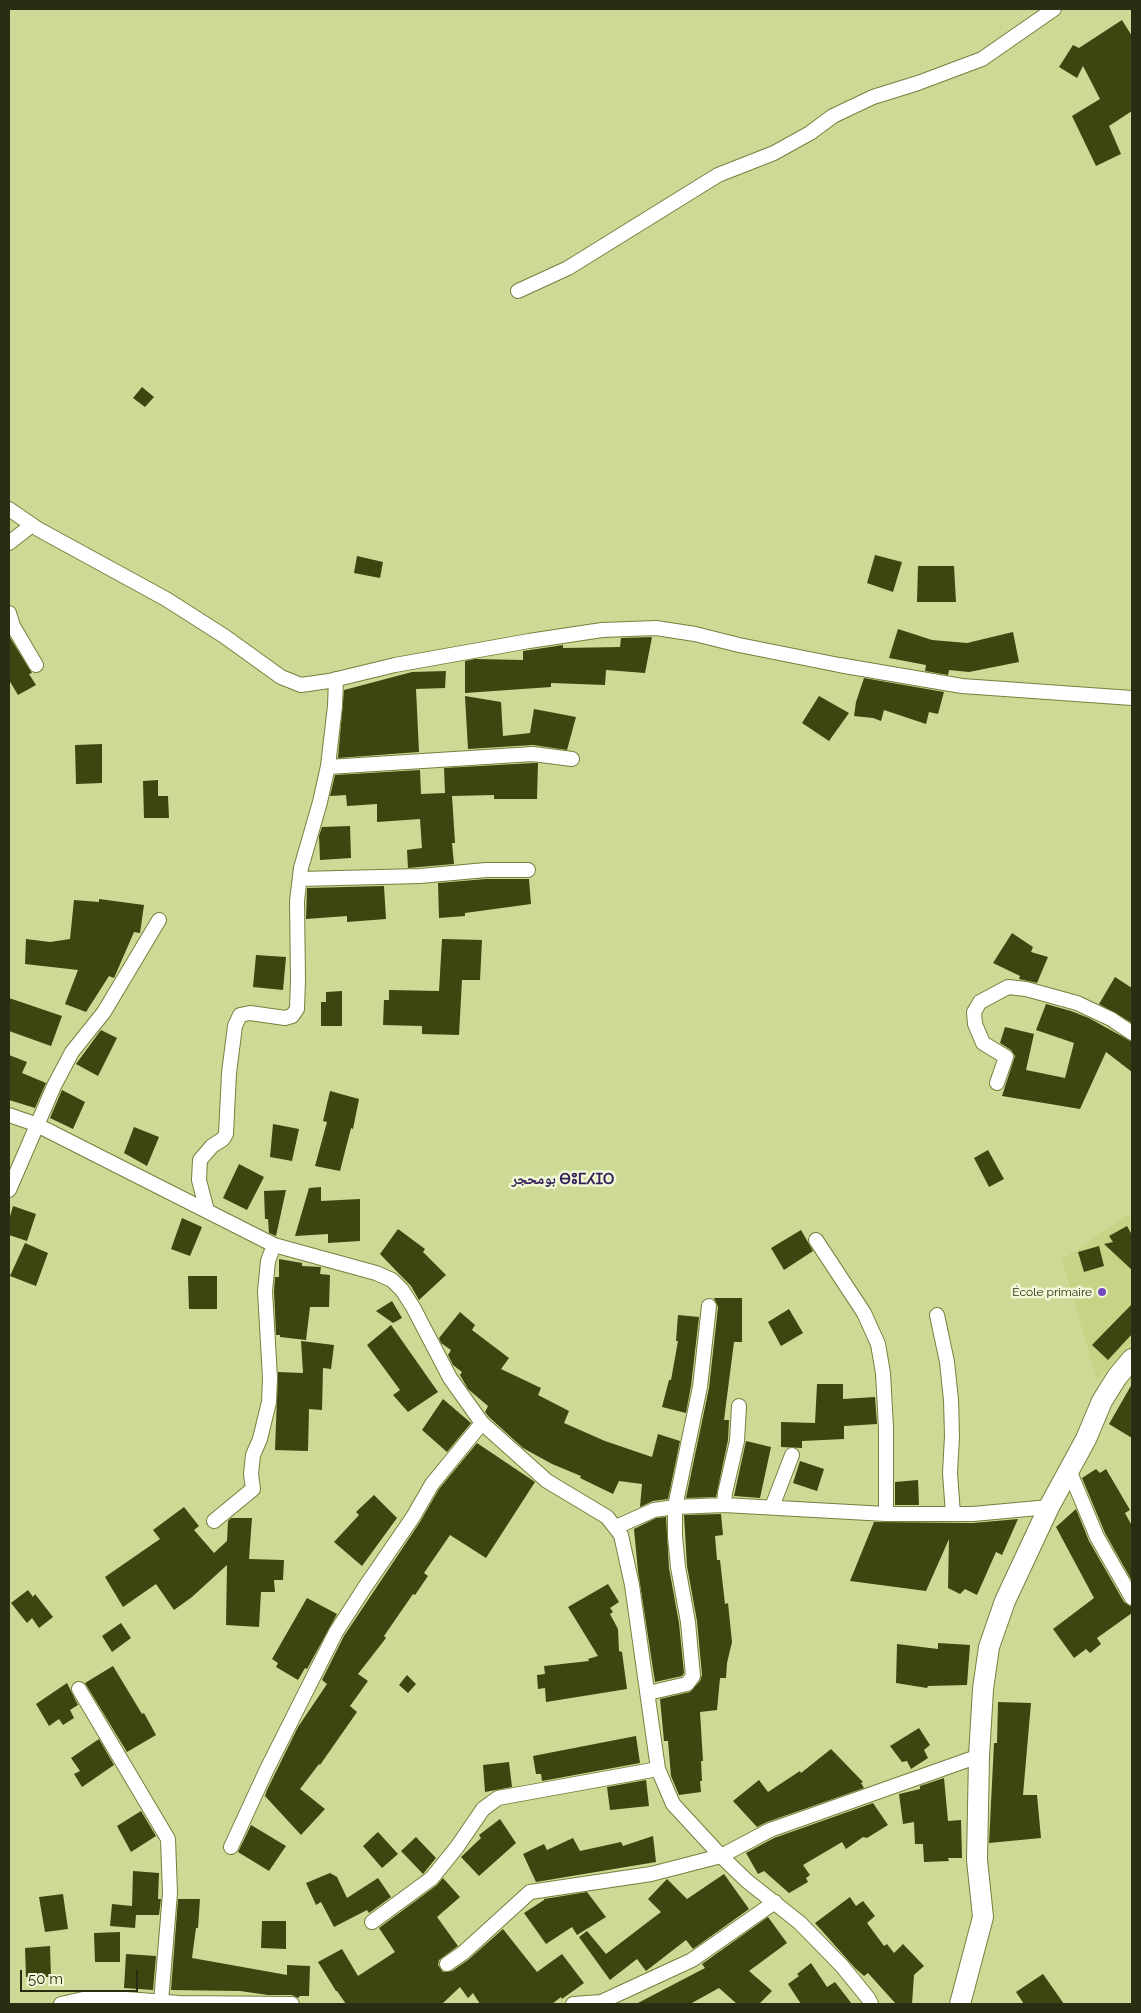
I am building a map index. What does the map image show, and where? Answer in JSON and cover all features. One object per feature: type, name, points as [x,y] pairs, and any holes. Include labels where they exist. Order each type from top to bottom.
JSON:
[{"type":"street","points":[[518,291],[568,268],[718,175],[774,154],[810,133],[833,116],[873,97],[918,83],[982,59],[1054,9]]},
{"type":"street","points":[[9,509],[32,525],[166,599],[224,636],[281,678],[301,685],[529,640],[602,630],[656,628],[695,634],[739,646],[962,686],[1132,698]]},
{"type":"street","points":[[9,543],[32,525]]},
{"type":"street","points":[[9,613],[14,626],[36,665]]},
{"type":"street","points":[[207,1211],[199,1180],[200,1160],[226,1134],[229,1073],[235,1026],[240,1015],[250,1013],[285,1018],[292,1016],[297,1009],[297,901],[301,868],[328,767],[336,679]]},
{"type":"street","points":[[328,767],[533,754],[572,759]]},
{"type":"street","points":[[300,879],[420,876],[486,870],[528,870]]},
{"type":"street","points":[[9,1190],[54,1086],[72,1052],[104,1012],[159,920]]},
{"type":"street","points":[[997,1083],[1006,1057],[983,1043],[974,1024],[974,1012],[980,1002],[1008,987],[1077,1003],[1111,1019],[1132,1033]]},
{"type":"street","points":[[9,1115],[38,1126],[274,1245],[376,1273],[392,1280],[413,1307],[450,1378],[482,1423],[547,1481],[607,1517],[621,1535],[627,1558],[658,1769],[673,1804],[747,1881],[800,1923],[842,1966],[871,2004]]},
{"type":"street","points":[[816,1240],[864,1313],[878,1344],[883,1373],[886,1420],[886,1514]]},
{"type":"street","points":[[214,1521],[253,1489],[251,1474],[253,1454],[260,1439],[268,1402],[270,1378],[265,1291],[268,1261],[274,1245]]},
{"type":"street","points":[[648,1693],[687,1684],[693,1676],[688,1622],[678,1567],[675,1507],[700,1387],[709,1306]]},
{"type":"street","points":[[937,1315],[951,1400],[950,1473],[953,1514]]},
{"type":"street","points":[[960,2004],[983,1917],[977,1860],[979,1756],[983,1690],[989,1647],[1005,1601],[1049,1507],[1086,1439],[1102,1401],[1132,1359]]},
{"type":"street","points":[[724,1505],[737,1440],[739,1406]]},
{"type":"street","points":[[231,1847],[266,1769],[336,1632],[364,1586],[413,1517],[432,1484],[482,1423]]},
{"type":"street","points":[[772,1507],[792,1455]]},
{"type":"street","points":[[1069,1470],[1097,1537],[1132,1598]]},
{"type":"street","points":[[616,1527],[654,1510],[675,1507],[724,1505],[886,1514],[1010,1512],[1049,1507]]},
{"type":"street","points":[[79,1690],[168,1839],[170,1893],[161,2002]]},
{"type":"street","points":[[447,1964],[470,1947],[530,1892],[651,1874],[721,1856],[770,1830],[979,1756]]},
{"type":"street","points":[[372,1922],[432,1878],[483,1810],[498,1798],[658,1769]]},
{"type":"street","points":[[573,2004],[601,2002],[692,1960],[775,1902]]},
{"type":"street","points":[[61,2004],[113,1998],[161,2002],[292,2004]]},
{"type":"shaded area","name":"École primaire","points":[[1128,1215],[1132,1222],[1132,1342],[1097,1380],[1062,1260]]},
{"type":"building","points":[[1122,20],[1132,36],[1132,111],[1109,126],[1121,154],[1096,166],[1072,116],[1100,99],[1083,66],[1077,78],[1059,67],[1073,45],[1079,48]]},
{"type":"building","points":[[142,387],[154,397],[145,407],[133,398]]},
{"type":"building","points":[[875,555],[902,562],[893,592],[867,583]]},
{"type":"building","points":[[357,556],[383,562],[380,578],[354,573]]},
{"type":"building","points":[[918,566],[954,566],[956,602],[917,602]]},
{"type":"building","points":[[898,629],[932,640],[967,643],[1013,632],[1019,662],[969,672],[949,670],[948,675],[925,671],[926,665],[889,658]]},
{"type":"building","points":[[9,636],[32,673],[29,674],[36,685],[18,695],[9,680]]},
{"type":"building","points":[[652,637],[645,673],[606,670],[605,685],[551,683],[551,687],[465,693],[465,661],[475,659],[523,660],[523,651],[563,645],[563,648],[620,647],[621,638]]},
{"type":"building","points":[[446,671],[445,688],[416,689],[419,752],[338,758],[344,690],[412,672]]},
{"type":"building","points":[[864,678],[944,692],[938,714],[929,712],[926,724],[884,710],[881,721],[854,716],[856,702]]},
{"type":"building","points":[[465,696],[501,702],[503,736],[530,733],[534,709],[576,717],[567,750],[533,745],[468,749]]},
{"type":"building","points":[[819,696],[849,713],[829,741],[802,723]]},
{"type":"building","points":[[102,744],[102,783],[76,784],[75,745]]},
{"type":"building","points":[[538,763],[537,799],[494,799],[494,795],[452,796],[455,843],[452,843],[454,864],[408,868],[407,850],[422,848],[420,819],[377,822],[377,804],[347,806],[346,795],[330,796],[335,775],[420,770],[421,794],[445,793],[444,768]]},
{"type":"building","points":[[158,780],[158,796],[168,796],[169,818],[144,818],[143,781]]},
{"type":"building","points":[[350,826],[351,858],[320,860],[319,836],[322,827]]},
{"type":"building","points":[[486,879],[529,879],[531,904],[465,913],[465,916],[439,918],[438,883]]},
{"type":"building","points":[[384,886],[386,919],[347,922],[347,916],[306,919],[307,888]]},
{"type":"building","points":[[99,899],[144,905],[140,933],[134,932],[114,978],[109,976],[86,1012],[65,1004],[78,970],[25,964],[26,939],[50,942],[70,939],[74,900],[99,902]]},
{"type":"building","points":[[1012,933],[1033,947],[1031,952],[1048,957],[1037,983],[1019,979],[1020,976],[993,963]]},
{"type":"building","points":[[442,939],[482,940],[480,980],[462,980],[459,1035],[422,1034],[422,1026],[383,1025],[384,1000],[389,1000],[389,990],[439,991]]},
{"type":"building","points":[[256,955],[286,957],[283,990],[253,987]]},
{"type":"building","points":[[1115,977],[1132,988],[1132,1023],[1099,1004]]},
{"type":"building","points":[[342,991],[342,1026],[321,1026],[321,1002],[326,1002],[326,992]]},
{"type":"building","points":[[9,998],[62,1016],[51,1046],[9,1031]]},
{"type":"building","points":[[1046,1004],[1089,1018],[1132,1042],[1132,1072],[1106,1052],[1080,1109],[1002,1096],[1015,1056],[1011,1050],[1000,1043],[1005,1027],[1034,1034],[1026,1070],[1065,1078],[1074,1043],[1036,1030]]},
{"type":"building","points":[[101,1030],[117,1038],[98,1076],[76,1064]]},
{"type":"building","points":[[9,1055],[27,1062],[22,1073],[46,1083],[35,1108],[9,1100]]},
{"type":"building","points":[[62,1090],[85,1102],[73,1129],[50,1118]]},
{"type":"building","points":[[330,1091],[359,1099],[353,1129],[351,1128],[340,1171],[315,1166],[327,1122],[323,1121]]},
{"type":"building","points":[[273,1124],[299,1129],[292,1161],[270,1157]]},
{"type":"building","points":[[134,1127],[159,1137],[147,1166],[124,1153]]},
{"type":"building","points":[[988,1150],[1004,1179],[989,1187],[974,1158]]},
{"type":"building","points":[[239,1164],[264,1177],[247,1210],[223,1198]]},
{"type":"building","points":[[321,1187],[321,1201],[360,1199],[360,1241],[328,1243],[328,1234],[295,1236],[309,1188]]},
{"type":"building","points":[[286,1190],[276,1236],[269,1233],[268,1219],[265,1219],[264,1191]]},
{"type":"building","points":[[13,1206],[36,1214],[27,1241],[9,1235],[9,1220]]},
{"type":"building","points":[[182,1218],[202,1227],[190,1256],[171,1249]]},
{"type":"building","points":[[1127,1226],[1132,1235],[1132,1270],[1104,1244],[1113,1242],[1109,1236]]},
{"type":"building","points":[[398,1229],[425,1249],[423,1252],[446,1275],[419,1300],[411,1286],[380,1254]]},
{"type":"building","points":[[801,1230],[813,1251],[784,1270],[771,1248]]},
{"type":"building","points":[[25,1243],[48,1253],[36,1286],[10,1276]]},
{"type":"building","points":[[1099,1246],[1104,1266],[1084,1272],[1078,1252]]},
{"type":"building","points":[[279,1259],[302,1263],[302,1266],[321,1267],[320,1274],[330,1275],[329,1307],[310,1307],[306,1340],[276,1335],[274,1291],[275,1277],[279,1277]]},
{"type":"building","points":[[188,1276],[217,1276],[217,1309],[189,1309]]},
{"type":"building","points":[[714,1298],[742,1298],[742,1342],[734,1342],[724,1420],[729,1420],[728,1440],[716,1497],[686,1498],[709,1388],[718,1307]]},
{"type":"building","points":[[392,1301],[402,1318],[393,1323],[376,1311]]},
{"type":"building","points":[[1132,1304],[1132,1334],[1108,1360],[1092,1345]]},
{"type":"building","points":[[789,1309],[803,1333],[781,1346],[768,1322]]},
{"type":"building","points":[[460,1312],[475,1325],[472,1330],[509,1358],[501,1369],[541,1388],[538,1395],[569,1411],[564,1423],[605,1441],[652,1457],[658,1434],[680,1441],[668,1499],[653,1501],[640,1507],[642,1484],[619,1481],[613,1494],[523,1448],[485,1412],[488,1406],[468,1389],[460,1375],[462,1372],[453,1365],[448,1355],[451,1350],[441,1343],[439,1338]]},
{"type":"building","points":[[678,1315],[699,1317],[686,1413],[662,1407],[669,1380],[671,1380],[678,1341],[676,1341]]},
{"type":"building","points":[[391,1325],[438,1392],[408,1412],[393,1395],[400,1390],[367,1345]]},
{"type":"building","points":[[301,1341],[334,1345],[331,1369],[323,1368],[322,1410],[309,1409],[308,1451],[275,1450],[278,1372],[303,1373]]},
{"type":"building","points":[[817,1384],[843,1384],[843,1399],[875,1397],[877,1424],[844,1426],[844,1439],[802,1441],[802,1448],[781,1447],[781,1422],[815,1423]]},
{"type":"building","points":[[1132,1384],[1132,1438],[1109,1424]]},
{"type":"building","points":[[443,1399],[471,1423],[447,1452],[422,1430]]},
{"type":"building","points":[[746,1441],[771,1447],[760,1498],[734,1496]]},
{"type":"building","points":[[477,1443],[535,1482],[486,1558],[450,1535],[424,1573],[428,1576],[384,1636],[386,1638],[358,1674],[368,1681],[350,1706],[357,1712],[320,1765],[300,1789],[325,1809],[301,1835],[265,1796],[267,1790],[298,1727],[327,1684],[322,1680],[344,1636],[420,1522],[439,1489]]},
{"type":"building","points":[[800,1461],[824,1469],[817,1491],[793,1483]]},
{"type":"building","points":[[1096,1469],[1100,1473],[1106,1469],[1130,1510],[1125,1513],[1132,1526],[1132,1581],[1105,1533],[1082,1478]]},
{"type":"building","points":[[918,1480],[919,1505],[895,1505],[895,1482]]},
{"type":"building","points":[[374,1495],[397,1518],[362,1566],[334,1542],[359,1515],[356,1512]]},
{"type":"building","points":[[184,1507],[199,1526],[194,1530],[214,1553],[227,1541],[228,1521],[231,1518],[252,1518],[249,1559],[284,1560],[283,1580],[274,1580],[275,1592],[261,1592],[259,1627],[226,1625],[227,1565],[192,1597],[174,1610],[156,1584],[123,1607],[105,1577],[160,1539],[153,1530]]},
{"type":"building","points":[[1076,1509],[1089,1541],[1124,1602],[1132,1607],[1132,1613],[1097,1638],[1101,1644],[1090,1653],[1086,1649],[1074,1658],[1053,1629],[1094,1598],[1056,1527]]},
{"type":"building","points":[[721,1514],[723,1535],[715,1536],[717,1560],[720,1560],[725,1604],[728,1603],[732,1642],[726,1678],[720,1678],[717,1710],[700,1712],[703,1761],[701,1761],[701,1792],[679,1795],[671,1776],[668,1741],[664,1741],[660,1699],[690,1692],[700,1681],[702,1675],[697,1621],[687,1566],[684,1515]]},
{"type":"building","points":[[666,1517],[669,1568],[679,1623],[684,1673],[682,1676],[655,1682],[638,1571],[634,1529],[656,1518]]},
{"type":"building","points":[[1018,1519],[1002,1555],[996,1552],[977,1595],[965,1589],[960,1594],[948,1588],[949,1539],[926,1591],[850,1581],[874,1522],[973,1523]]},
{"type":"building","points":[[608,1584],[619,1602],[610,1608],[613,1612],[610,1614],[618,1629],[619,1651],[622,1652],[627,1689],[546,1702],[545,1688],[538,1689],[537,1675],[545,1674],[544,1666],[589,1661],[588,1659],[598,1656],[568,1607]]},
{"type":"building","points":[[28,1590],[33,1597],[35,1594],[53,1617],[39,1628],[32,1618],[27,1623],[11,1603]]},
{"type":"building","points":[[307,1598],[337,1614],[307,1669],[305,1668],[298,1680],[276,1667],[278,1663],[272,1659]]},
{"type":"building","points":[[121,1623],[131,1638],[112,1652],[102,1636]]},
{"type":"building","points":[[938,1643],[970,1645],[967,1685],[928,1686],[927,1688],[896,1683],[897,1644],[938,1649]]},
{"type":"building","points":[[113,1666],[156,1735],[127,1752],[85,1683]]},
{"type":"building","points":[[407,1675],[416,1684],[408,1693],[399,1685]]},
{"type":"building","points":[[67,1683],[78,1705],[70,1710],[74,1718],[63,1725],[59,1719],[49,1726],[36,1704]]},
{"type":"building","points":[[998,1702],[1031,1703],[1023,1795],[1037,1795],[1041,1838],[989,1843],[994,1743],[997,1743]]},
{"type":"building","points":[[919,1728],[930,1745],[924,1750],[928,1758],[911,1769],[907,1761],[902,1762],[890,1746]]},
{"type":"building","points":[[636,1736],[640,1763],[542,1781],[541,1774],[536,1774],[533,1756]]},
{"type":"building","points":[[99,1739],[114,1765],[82,1787],[74,1774],[80,1771],[71,1758]]},
{"type":"building","points":[[831,1749],[863,1782],[861,1783],[864,1788],[757,1827],[733,1801],[759,1780],[768,1792],[800,1771],[801,1773]]},
{"type":"building","points":[[509,1762],[512,1787],[485,1792],[483,1765]]},
{"type":"building","points":[[944,1778],[948,1821],[961,1820],[962,1858],[948,1858],[949,1861],[924,1862],[923,1844],[915,1844],[914,1822],[903,1824],[899,1794],[920,1789],[920,1786]]},
{"type":"building","points":[[646,1780],[649,1806],[610,1810],[607,1787]]},
{"type":"building","points":[[873,1803],[888,1825],[867,1838],[863,1837],[846,1849],[842,1842],[803,1865],[810,1875],[806,1878],[808,1882],[789,1893],[764,1871],[758,1874],[746,1853],[774,1838]]},
{"type":"building","points":[[141,1811],[156,1836],[131,1852],[117,1826]]},
{"type":"building","points":[[500,1819],[516,1843],[479,1876],[461,1857],[481,1838],[479,1835]]},
{"type":"building","points":[[251,1825],[286,1846],[269,1871],[238,1852]]},
{"type":"building","points":[[378,1832],[398,1854],[382,1868],[363,1846]]},
{"type":"building","points":[[653,1836],[656,1862],[536,1882],[523,1854],[544,1844],[547,1850],[573,1838],[580,1851],[621,1842],[623,1846]]},
{"type":"building","points":[[416,1837],[436,1858],[423,1874],[401,1851]]},
{"type":"building","points":[[133,1871],[159,1873],[158,1899],[161,1899],[159,1915],[136,1915],[135,1928],[110,1926],[112,1904],[132,1906]]},
{"type":"building","points":[[330,1873],[337,1877],[347,1898],[378,1878],[391,1897],[369,1913],[367,1910],[334,1927],[321,1902],[316,1905],[306,1883]]},
{"type":"building","points":[[724,1874],[749,1909],[693,1949],[686,1940],[646,1971],[637,1959],[610,1980],[579,1937],[587,1931],[606,1954],[661,1912],[648,1899],[667,1879],[687,1899]]},
{"type":"building","points":[[443,1878],[460,1897],[437,1917],[458,1946],[439,1960],[438,1965],[443,1972],[452,1971],[468,1960],[503,1929],[537,1972],[562,1954],[584,1983],[552,2004],[480,2004],[473,1993],[468,1998],[460,1987],[442,2004],[346,2004],[318,1962],[342,1949],[358,1976],[395,1952],[379,1928],[437,1885]]},
{"type":"building","points":[[587,1892],[606,1917],[577,1935],[572,1927],[546,1944],[524,1913],[544,1899]]},
{"type":"building","points":[[63,1894],[68,1929],[45,1932],[39,1897]]},
{"type":"building","points":[[850,1897],[856,1906],[863,1901],[875,1916],[867,1923],[884,1946],[887,1944],[894,1953],[903,1944],[924,1966],[914,1975],[912,2004],[896,2004],[868,1973],[864,1976],[855,1968],[815,1923]]},
{"type":"building","points":[[178,1899],[200,1899],[198,1928],[196,1928],[192,1958],[287,1975],[287,1965],[310,1966],[309,1996],[300,1996],[298,1998],[292,1995],[268,1995],[240,1991],[171,1990]]},
{"type":"building","points":[[768,1917],[787,1943],[749,1971],[772,1991],[759,2004],[737,2004],[719,1988],[690,2004],[636,2004],[705,1968],[702,1964]]},
{"type":"building","points":[[262,1921],[286,1921],[286,1949],[261,1948]]},
{"type":"building","points":[[120,1932],[120,1962],[95,1962],[94,1933]]},
{"type":"building","points":[[50,1946],[51,1977],[26,1977],[25,1948]]},
{"type":"building","points":[[126,1954],[156,1956],[153,1990],[124,1988]]},
{"type":"building","points":[[811,1963],[827,1987],[835,1982],[852,2004],[801,2004],[788,1984],[799,1976],[797,1974]]},
{"type":"building","points":[[1043,1974],[1064,2004],[1024,2004],[1016,1992]]},
{"type":"place","name":"École primaire","points":[[1102,1292]]},
{"type":"district","name":"بومحجر ⴱⵓⵎⵃⵊⵔ","points":[[563,1179]]}]
